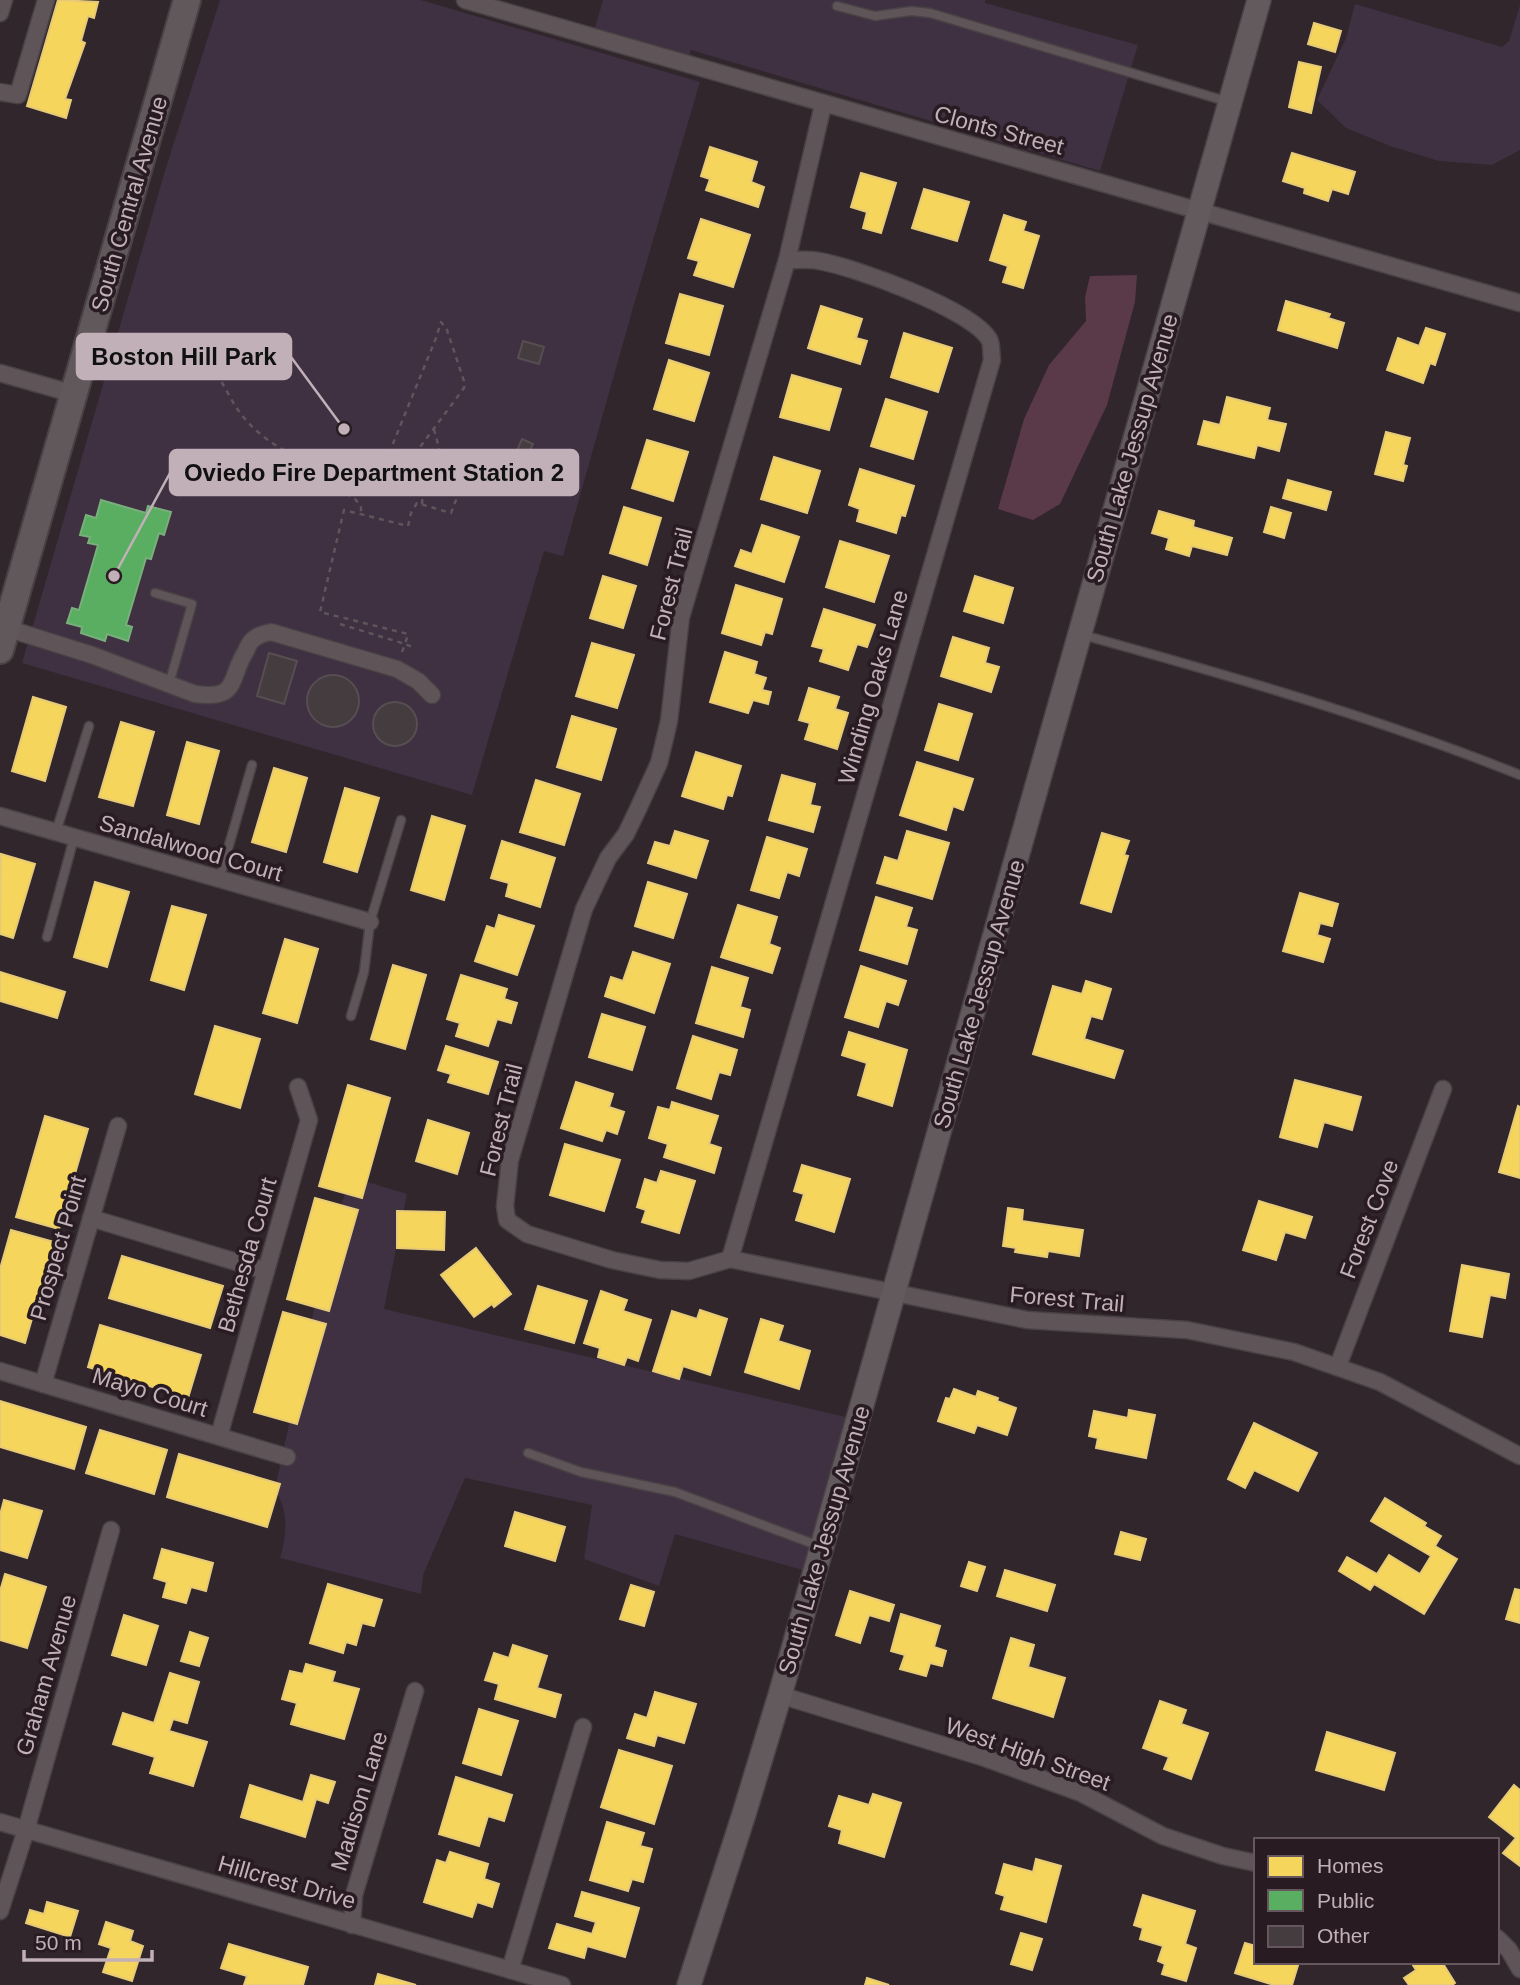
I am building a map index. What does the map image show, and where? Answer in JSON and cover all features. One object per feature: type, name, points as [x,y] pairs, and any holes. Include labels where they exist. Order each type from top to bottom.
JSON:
[{"type":"main road","name":"South Central Avenue","points":[[3,639],[187,0]]},
{"type":"street","points":[[0,13],[4,0]]},
{"type":"street","points":[[0,92],[18,95],[46,0]]},
{"type":"street","name":"Clonts Street","points":[[466,0],[822,105],[1199,209],[1520,303]]},
{"type":"street","name":"South Lake Jessup Avenue","points":[[689,1985],[780,1695],[1259,0]]},
{"type":"street","name":"Forest Trail","points":[[822,105],[787,260],[681,617],[669,721],[659,763],[626,834],[608,858],[584,909],[510,1160],[505,1206],[507,1220],[527,1234],[612,1260],[660,1270],[689,1271],[730,1259],[1027,1321],[1187,1330],[1294,1352],[1380,1382],[1520,1455]]},
{"type":"street","name":"Winding Oaks Lane","points":[[730,1259],[992,360],[990,340],[975,326],[937,302],[818,261],[787,260]]},
{"type":"street","points":[[0,373],[74,394]]},
{"type":"street","points":[[3,639],[92,655],[195,694],[213,696],[228,690],[235,679],[240,659],[253,638],[271,632],[397,669],[418,681],[432,695]]},
{"type":"street","name":"Sandalwood Court","points":[[0,816],[370,922]]},
{"type":"street","name":"Bethesda Court","points":[[219,1436],[309,1120],[298,1087]]},
{"type":"street","name":"Forest Cove","points":[[1338,1366],[1443,1089]]},
{"type":"street","name":"Prospect Point","points":[[43,1384],[118,1126]]},
{"type":"street","points":[[91,1218],[266,1271]]},
{"type":"street","name":"Mayo Court","points":[[0,1371],[288,1457]]},
{"type":"street","name":"Graham Avenue","points":[[0,1911],[26,1830],[111,1531]]},
{"type":"street","name":"Madison Lane","points":[[352,1925],[354,1895],[415,1691]]},
{"type":"street","name":"West High Street","points":[[780,1695],[985,1758],[1081,1793],[1163,1836],[1223,1856],[1254,1863]]},
{"type":"street","points":[[510,1970],[583,1727]]},
{"type":"street","name":"Hillcrest Drive","points":[[0,1822],[562,1985]]},
{"type":"street","points":[[1499,1940],[1509,1950],[1520,1969]]},
{"type":"lane","points":[[837,6],[875,16],[911,11],[930,13],[1229,102]]},
{"type":"lane","points":[[155,593],[192,604],[169,684]]},
{"type":"lane","points":[[1081,634],[1334,707],[1459,750],[1520,775]]},
{"type":"lane","points":[[56,832],[89,726]]},
{"type":"lane","points":[[219,880],[253,765]]},
{"type":"lane","points":[[351,1016],[365,967],[370,922],[401,820]]},
{"type":"lane","points":[[47,937],[74,838]]},
{"type":"lane","points":[[528,1453],[581,1472],[675,1492],[822,1547]]},
{"type":"path","points":[[161,347],[204,362],[216,373],[242,415],[258,433],[286,452],[370,490],[391,486],[464,388],[447,330],[440,322],[392,446],[391,486]]},
{"type":"path","points":[[182,377],[186,363],[204,362]]},
{"type":"path","points":[[422,504],[424,488],[441,456],[434,429]]},
{"type":"path","points":[[286,452],[310,477],[355,499],[361,506],[361,515]]},
{"type":"path","points":[[441,456],[469,466],[513,454]]},
{"type":"path","points":[[340,624],[405,644],[408,634],[320,612],[344,510],[408,526],[414,505],[422,504],[452,513],[469,466]]},
{"type":"path","points":[[398,476],[424,488]]},
{"type":"shaded area","points":[[220,0],[421,0],[700,82],[563,556],[544,551],[472,795],[22,663],[167,164]]},
{"type":"shaded area","points":[[603,0],[985,0],[985,3],[1138,45],[1100,171],[691,50],[689,56],[595,28]]},
{"type":"shaded area","points":[[1355,4],[1502,47],[1509,41],[1520,5],[1520,150],[1492,165],[1439,161],[1390,146],[1346,128],[1317,100],[1346,38]]},
{"type":"shaded area","points":[[1137,275],[1135,302],[1107,405],[1060,504],[1033,520],[998,509],[1024,419],[1049,365],[1086,321],[1085,297],[1090,276]]},
{"type":"shaded area","points":[[351,1177],[407,1194],[384,1309],[850,1418],[806,1571],[675,1534],[659,1586],[584,1559],[592,1505],[465,1478],[423,1575],[421,1594],[280,1558],[285,1515],[275,1489],[329,1240]]},
{"type":"building: Homes","points":[[58,0],[98,2],[94,18],[88,16],[81,41],[85,43],[65,99],[71,100],[66,118],[27,106]]},
{"type":"building: Homes","points":[[1314,23],[1341,31],[1335,52],[1308,44]]},
{"type":"building: Homes","points":[[1299,62],[1321,67],[1311,113],[1289,107]]},
{"type":"building: Homes","points":[[710,147],[757,162],[751,182],[764,187],[758,207],[706,190],[710,179],[701,176]]},
{"type":"building: Homes","points":[[1292,153],[1355,172],[1348,194],[1332,189],[1328,201],[1304,193],[1305,188],[1283,181]]},
{"type":"building: Homes","points":[[861,173],[896,183],[881,233],[863,228],[867,212],[851,207]]},
{"type":"building: Homes","points":[[924,189],[969,202],[957,241],[912,228]]},
{"type":"building: Homes","points":[[1004,215],[1026,222],[1023,231],[1039,236],[1023,288],[1003,282],[1008,266],[990,260]]},
{"type":"building: Homes","points":[[701,219],[750,235],[733,287],[694,275],[699,261],[688,258]]},
{"type":"building: Homes","points":[[680,294],[723,306],[709,355],[666,343]]},
{"type":"building: Homes","points":[[1286,301],[1330,314],[1328,318],[1344,323],[1337,348],[1278,330]]},
{"type":"building: Homes","points":[[821,306],[862,319],[856,338],[867,341],[860,364],[808,348]]},
{"type":"building: Homes","points":[[1426,328],[1445,334],[1435,365],[1430,363],[1423,383],[1387,370],[1398,338],[1419,346]]},
{"type":"building: Homes","points":[[904,333],[952,348],[938,392],[891,377]]},
{"type":"building: Homes","points":[[669,360],[709,373],[694,421],[654,409]]},
{"type":"building: Homes","points":[[792,375],[841,389],[829,430],[780,417]]},
{"type":"building: Homes","points":[[1227,397],[1270,408],[1267,420],[1286,424],[1279,451],[1257,445],[1254,458],[1198,444],[1204,421],[1220,425]]},
{"type":"building: Homes","points":[[886,399],[927,412],[913,459],[871,446]]},
{"type":"building: Homes","points":[[1386,432],[1410,438],[1403,465],[1407,466],[1403,481],[1375,474]]},
{"type":"building: Homes","points":[[647,440],[688,452],[673,501],[632,488]]},
{"type":"building: Homes","points":[[774,457],[820,471],[807,513],[761,499]]},
{"type":"building: Homes","points":[[860,469],[914,486],[905,516],[901,515],[896,533],[857,521],[860,509],[849,505]]},
{"type":"building: Homes","points":[[1288,480],[1331,492],[1326,510],[1283,498]]},
{"type":"building: Homes","points":[[624,507],[661,518],[647,565],[610,553]]},
{"type":"building: Homes","points":[[1271,507],[1291,513],[1284,538],[1264,532]]},
{"type":"building: Homes","points":[[1159,511],[1194,521],[1193,527],[1232,538],[1227,555],[1192,546],[1189,556],[1166,549],[1169,538],[1152,533]]},
{"type":"building: Homes","points":[[762,525],[799,537],[784,582],[735,566],[741,550],[752,554]]},
{"type":"building: Homes","points":[[840,541],[889,556],[874,602],[826,587]]},
{"type":"building: Homes","points":[[603,576],[636,586],[623,628],[590,618]]},
{"type":"building: Homes","points":[[975,576],[1013,588],[1003,623],[964,611]]},
{"type":"building: Homes","points":[[736,585],[782,599],[772,634],[765,632],[761,645],[722,633]]},
{"type":"building: Homes","points":[[824,609],[875,625],[867,647],[857,644],[848,670],[820,661],[824,649],[812,646]]},
{"type":"building: Homes","points":[[953,637],[989,648],[985,663],[999,667],[991,692],[941,676]]},
{"type":"building: Homes","points":[[592,643],[634,655],[617,708],[576,696]]},
{"type":"building: Homes","points":[[725,652],[757,662],[754,674],[766,678],[762,690],[771,692],[768,704],[753,700],[748,713],[710,702]]},
{"type":"building: Homes","points":[[809,688],[839,697],[835,709],[848,713],[837,749],[805,739],[810,723],[799,720]]},
{"type":"building: Homes","points":[[33,697],[66,707],[45,781],[12,771]]},
{"type":"building: Homes","points":[[939,704],[972,714],[958,760],[925,750]]},
{"type":"building: Homes","points":[[572,716],[616,729],[601,780],[557,767]]},
{"type":"building: Homes","points":[[121,722],[154,732],[133,806],[99,797]]},
{"type":"building: Homes","points":[[187,742],[219,751],[199,824],[167,815]]},
{"type":"building: Homes","points":[[696,752],[741,766],[732,796],[727,795],[723,809],[682,796]]},
{"type":"building: Homes","points":[[917,762],[973,779],[963,810],[953,806],[946,830],[900,815]]},
{"type":"building: Homes","points":[[274,768],[307,778],[286,852],[252,842]]},
{"type":"building: Homes","points":[[782,775],[815,784],[810,805],[820,807],[813,832],[769,820]]},
{"type":"building: Homes","points":[[536,780],[580,794],[564,845],[520,832]]},
{"type":"building: Homes","points":[[345,788],[379,798],[357,872],[324,862]]},
{"type":"building: Homes","points":[[432,816],[465,826],[444,900],[411,890]]},
{"type":"building: Homes","points":[[675,831],[708,841],[696,878],[648,863],[655,842],[670,846]]},
{"type":"building: Homes","points":[[907,831],[949,843],[932,899],[877,883],[885,857],[898,861]]},
{"type":"building: Homes","points":[[1102,833],[1129,841],[1124,855],[1128,856],[1111,912],[1081,903]]},
{"type":"building: Homes","points":[[767,837],[807,849],[799,876],[787,872],[779,898],[751,890]]},
{"type":"building: Homes","points":[[502,841],[555,858],[540,907],[506,896],[509,883],[491,878]]},
{"type":"building: Homes","points":[[1,854],[35,864],[13,938],[0,934]]},
{"type":"building: Homes","points":[[95,882],[129,892],[107,967],[74,957]]},
{"type":"building: Homes","points":[[648,882],[687,894],[673,938],[635,926]]},
{"type":"building: Homes","points":[[1300,893],[1338,904],[1332,926],[1320,923],[1317,935],[1330,939],[1323,962],[1283,951]]},
{"type":"building: Homes","points":[[876,897],[912,908],[906,927],[917,930],[907,964],[860,950]]},
{"type":"building: Homes","points":[[738,905],[777,917],[769,944],[780,948],[772,973],[721,957]]},
{"type":"building: Homes","points":[[172,906],[206,915],[184,990],[151,980]]},
{"type":"building: Homes","points":[[499,915],[534,926],[517,975],[475,961],[487,926],[495,929]]},
{"type":"building: Homes","points":[[285,939],[318,949],[297,1023],[263,1013]]},
{"type":"building: Homes","points":[[633,952],[670,964],[654,1013],[605,996],[611,977],[623,981]]},
{"type":"building: Homes","points":[[393,965],[426,975],[405,1049],[371,1039]]},
{"type":"building: Homes","points":[[861,966],[906,981],[898,1005],[886,1001],[878,1027],[845,1017]]},
{"type":"building: Homes","points":[[712,967],[748,978],[740,1007],[750,1010],[743,1037],[696,1023]]},
{"type":"building: Homes","points":[[0,972],[65,992],[57,1018],[0,1001]]},
{"type":"building: Homes","points":[[461,975],[507,989],[504,999],[517,1003],[511,1023],[497,1019],[488,1046],[456,1036],[460,1023],[447,1019]]},
{"type":"building: Homes","points":[[1086,981],[1111,989],[1102,1019],[1091,1016],[1084,1039],[1123,1051],[1114,1078],[1033,1054],[1053,986],[1082,994]]},
{"type":"building: Homes","points":[[602,1014],[645,1027],[632,1070],[589,1057]]},
{"type":"building: Homes","points":[[215,1026],[260,1039],[240,1108],[195,1094]]},
{"type":"building: Homes","points":[[849,1032],[907,1050],[892,1106],[858,1095],[867,1063],[842,1055]]},
{"type":"building: Homes","points":[[693,1036],[737,1050],[730,1075],[719,1072],[711,1099],[677,1088]]},
{"type":"building: Homes","points":[[446,1046],[498,1062],[488,1094],[448,1082],[451,1074],[438,1070]]},
{"type":"building: Homes","points":[[1295,1080],[1361,1097],[1352,1130],[1324,1122],[1317,1147],[1280,1137]]},
{"type":"building: Homes","points":[[576,1082],[613,1094],[609,1107],[624,1112],[617,1134],[606,1130],[602,1141],[561,1128]]},
{"type":"building: Homes","points":[[348,1085],[390,1098],[362,1198],[319,1186]]},
{"type":"building: Homes","points":[[672,1102],[718,1116],[709,1144],[721,1148],[714,1173],[664,1157],[668,1144],[649,1138],[658,1107],[670,1110]]},
{"type":"building: Homes","points":[[1518,1106],[1520,1107],[1520,1178],[1499,1172]]},
{"type":"building: Homes","points":[[45,1116],[88,1129],[59,1229],[16,1217]]},
{"type":"building: Homes","points":[[428,1120],[469,1133],[457,1174],[416,1161]]},
{"type":"building: Homes","points":[[565,1144],[620,1160],[604,1211],[550,1195]]},
{"type":"building: Homes","points":[[802,1165],[850,1179],[834,1232],[796,1220],[804,1194],[794,1191]]},
{"type":"building: Homes","points":[[661,1171],[695,1181],[679,1233],[642,1222],[646,1210],[637,1207],[645,1179],[657,1183]]},
{"type":"building: Homes","points":[[315,1198],[358,1210],[329,1311],[287,1299]]},
{"type":"building: Homes","points":[[1259,1201],[1312,1217],[1305,1238],[1285,1232],[1276,1260],[1243,1250]]},
{"type":"building: Homes","points":[[1008,1208],[1023,1210],[1022,1221],[1083,1230],[1079,1256],[1048,1251],[1047,1257],[1015,1252],[1016,1248],[1003,1246]]},
{"type":"building: Homes","points":[[397,1211],[445,1212],[444,1250],[397,1248]]},
{"type":"building: Homes","points":[[11,1230],[54,1242],[25,1343],[0,1335],[0,1269]]},
{"type":"building: Homes","points":[[476,1248],[511,1294],[474,1317],[441,1275]]},
{"type":"building: Homes","points":[[122,1256],[223,1286],[210,1328],[109,1298]]},
{"type":"building: Homes","points":[[1462,1265],[1509,1274],[1505,1298],[1490,1295],[1482,1337],[1450,1331]]},
{"type":"building: Homes","points":[[538,1286],[587,1301],[574,1343],[525,1329]]},
{"type":"building: Homes","points":[[601,1291],[627,1300],[623,1311],[651,1320],[638,1361],[627,1357],[624,1365],[598,1357],[600,1348],[584,1343]]},
{"type":"building: Homes","points":[[700,1310],[727,1319],[710,1375],[683,1366],[679,1379],[653,1371],[672,1311],[697,1319]]},
{"type":"building: Homes","points":[[283,1312],[326,1324],[297,1424],[254,1412]]},
{"type":"building: Homes","points":[[761,1319],[783,1326],[778,1341],[810,1351],[799,1389],[745,1372]]},
{"type":"building: Homes","points":[[100,1325],[201,1355],[188,1398],[88,1367]]},
{"type":"building: Homes","points":[[954,1389],[976,1397],[978,1391],[1016,1408],[1007,1435],[977,1425],[974,1433],[938,1421],[946,1398],[950,1399]]},
{"type":"building: Homes","points":[[0,1401],[86,1427],[74,1469],[0,1447]]},
{"type":"building: Homes","points":[[1129,1410],[1155,1415],[1146,1458],[1096,1448],[1098,1438],[1089,1436],[1094,1411],[1128,1418]]},
{"type":"building: Homes","points":[[1254,1423],[1317,1453],[1298,1491],[1254,1470],[1245,1488],[1228,1479]]},
{"type":"building: Homes","points":[[100,1430],[167,1450],[154,1494],[86,1473]]},
{"type":"building: Homes","points":[[179,1454],[280,1484],[267,1527],[167,1497]]},
{"type":"building: Homes","points":[[1385,1498],[1426,1523],[1424,1526],[1441,1536],[1435,1546],[1457,1559],[1424,1614],[1374,1584],[1370,1590],[1339,1571],[1347,1557],[1377,1574],[1389,1555],[1420,1574],[1431,1556],[1371,1521]]},
{"type":"building: Homes","points":[[4,1500],[42,1511],[27,1558],[0,1550],[0,1515]]},
{"type":"building: Homes","points":[[515,1512],[565,1527],[555,1561],[505,1546]]},
{"type":"building: Homes","points":[[1121,1532],[1146,1539],[1140,1560],[1115,1554]]},
{"type":"building: Homes","points":[[162,1549],[213,1563],[206,1591],[191,1587],[186,1603],[163,1597],[167,1582],[154,1578]]},
{"type":"building: Homes","points":[[969,1562],[985,1567],[977,1591],[961,1586]]},
{"type":"building: Homes","points":[[1005,1570],[1055,1585],[1047,1611],[997,1596]]},
{"type":"building: Homes","points":[[5,1574],[46,1587],[27,1648],[0,1640],[0,1591]]},
{"type":"building: Homes","points":[[328,1584],[382,1600],[374,1626],[362,1623],[356,1645],[346,1642],[343,1653],[310,1643]]},
{"type":"building: Homes","points":[[631,1585],[654,1592],[644,1626],[620,1619]]},
{"type":"building: Homes","points":[[1515,1589],[1520,1590],[1520,1623],[1506,1619]]},
{"type":"building: Homes","points":[[850,1591],[894,1605],[889,1621],[869,1615],[860,1643],[836,1635]]},
{"type":"building: Homes","points":[[901,1614],[940,1626],[934,1647],[946,1651],[942,1666],[930,1663],[926,1676],[900,1669],[905,1655],[891,1651]]},
{"type":"building: Homes","points":[[124,1615],[158,1626],[146,1665],[112,1655]]},
{"type":"building: Homes","points":[[190,1632],[208,1638],[199,1666],[181,1661]]},
{"type":"building: Homes","points":[[1011,1638],[1034,1645],[1028,1667],[1065,1678],[1053,1717],[993,1698]]},
{"type":"building: Homes","points":[[513,1645],[547,1656],[537,1688],[561,1695],[555,1717],[495,1699],[499,1684],[485,1680],[494,1653],[509,1658]]},
{"type":"building: Homes","points":[[306,1664],[335,1672],[332,1682],[359,1689],[344,1739],[291,1724],[297,1703],[282,1699],[290,1671],[303,1674]]},
{"type":"building: Homes","points":[[170,1673],[199,1682],[187,1723],[173,1719],[169,1731],[207,1742],[193,1786],[150,1773],[155,1757],[113,1744],[123,1713],[154,1723]]},
{"type":"building: Homes","points":[[655,1692],[696,1704],[684,1743],[657,1735],[654,1746],[627,1738],[635,1714],[647,1718]]},
{"type":"building: Homes","points":[[1160,1701],[1186,1710],[1181,1724],[1208,1733],[1191,1779],[1164,1769],[1169,1757],[1143,1748]]},
{"type":"building: Homes","points":[[479,1709],[518,1721],[501,1775],[463,1763]]},
{"type":"building: Homes","points":[[1327,1732],[1395,1753],[1384,1790],[1316,1770]]},
{"type":"building: Homes","points":[[619,1750],[672,1766],[654,1824],[601,1807]]},
{"type":"building: Homes","points":[[311,1775],[335,1782],[328,1803],[316,1799],[305,1837],[241,1817],[250,1785],[303,1802]]},
{"type":"building: Homes","points":[[456,1777],[512,1795],[504,1821],[488,1816],[479,1846],[439,1834]]},
{"type":"building: Homes","points":[[1514,1785],[1520,1790],[1520,1866],[1503,1853],[1516,1838],[1489,1817]]},
{"type":"building: Homes","points":[[873,1794],[901,1803],[884,1857],[839,1843],[842,1830],[829,1826],[839,1796],[869,1805]]},
{"type":"building: Homes","points":[[607,1822],[644,1833],[640,1846],[652,1849],[643,1882],[632,1879],[628,1891],[590,1880]]},
{"type":"building: Homes","points":[[450,1852],[488,1864],[484,1879],[499,1884],[492,1907],[477,1902],[472,1917],[424,1902],[437,1860],[446,1863]]},
{"type":"building: Homes","points":[[1036,1859],[1061,1866],[1046,1922],[1001,1909],[1005,1896],[996,1893],[1004,1864],[1033,1872]]},
{"type":"building: Homes","points":[[582,1892],[639,1908],[625,1957],[587,1946],[584,1958],[549,1948],[557,1924],[592,1934],[596,1922],[575,1916]]},
{"type":"building: Homes","points":[[1143,1895],[1195,1911],[1185,1944],[1196,1948],[1186,1981],[1162,1974],[1165,1964],[1158,1961],[1163,1946],[1140,1939],[1143,1928],[1134,1925]]},
{"type":"building: Homes","points":[[47,1902],[78,1911],[70,1937],[26,1923],[30,1910],[44,1914]]},
{"type":"building: Homes","points":[[106,1922],[133,1931],[130,1941],[143,1946],[132,1981],[103,1972],[111,1948],[99,1944]]},
{"type":"building: Homes","points":[[1021,1933],[1042,1939],[1032,1970],[1011,1964]]},
{"type":"building: Homes","points":[[1245,1943],[1254,1945],[1254,1964],[1298,1964],[1292,1985],[1274,1985],[1235,1973]]},
{"type":"building: Homes","points":[[229,1944],[308,1967],[303,1985],[244,1985],[247,1976],[221,1968]]},
{"type":"building: Homes","points":[[1412,1964],[1443,1964],[1455,1983],[1409,1985],[1404,1978],[1416,1970]]},
{"type":"building: Homes","points":[[378,1974],[416,1985],[375,1985]]},
{"type":"building: Homes","points":[[867,1978],[889,1985],[865,1985]]},
{"type":"building: Public","points":[[101,500],[146,513],[148,506],[171,512],[164,535],[159,533],[151,559],[146,558],[126,625],[132,627],[128,641],[107,634],[105,641],[81,633],[82,627],[67,623],[72,608],[79,610],[98,545],[88,543],[90,537],[80,535],[86,515],[96,518]]},
{"type":"building: Other","points":[[523,341],[544,347],[539,364],[518,358]]},
{"type":"building: Other","points":[[522,439],[533,444],[525,460],[515,455]]},
{"type":"building: Other","points":[[269,653],[297,661],[284,704],[257,696]]},
{"type":"building: Other","points":[[333,675],[352,682],[359,701],[352,720],[333,727],[314,720],[307,701],[314,682]]},
{"type":"building: Other","points":[[395,702],[404,703],[411,708],[416,715],[416,733],[411,740],[404,745],[395,746],[386,745],[379,740],[374,733],[373,724],[374,715],[379,708],[386,703]]},
{"type":"place","name":"Boston Hill Park","points":[[344,429]]},
{"type":"place","name":"Oviedo Fire Department Station 2","points":[[114,576]]}]
